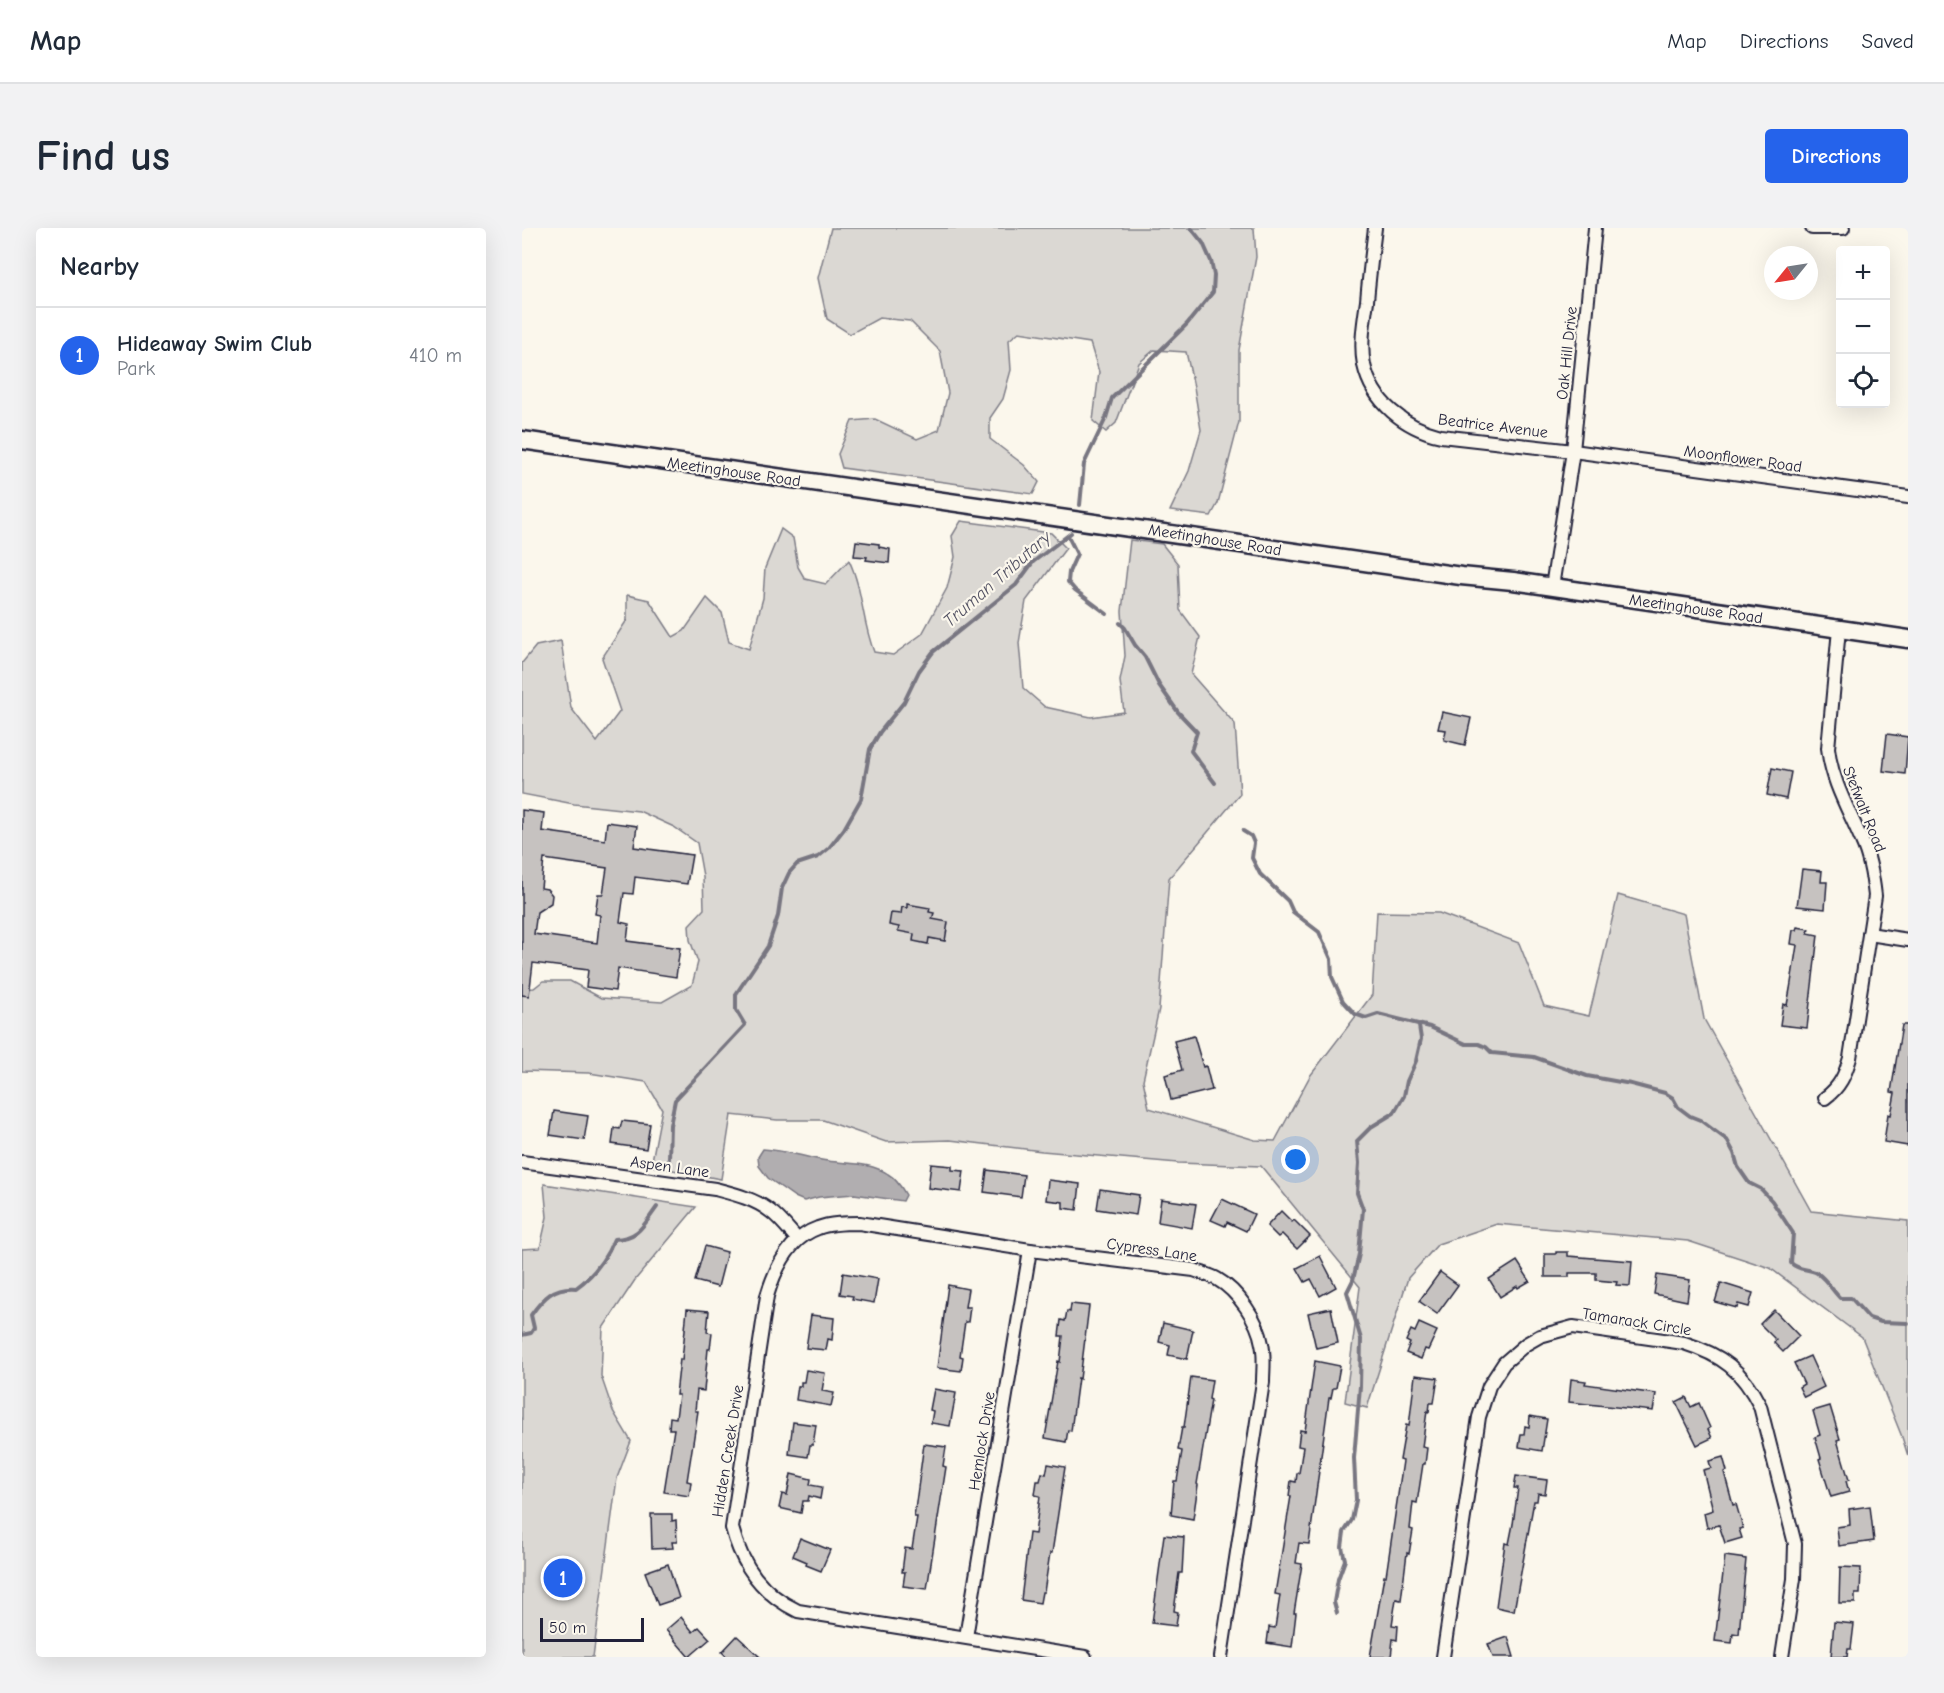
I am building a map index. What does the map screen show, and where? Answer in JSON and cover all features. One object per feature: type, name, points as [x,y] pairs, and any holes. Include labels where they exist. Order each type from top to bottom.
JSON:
[{"type":"street","name":"Beatrice Avenue","points":[[1375,228],[1362,343],[1364,366],[1371,383],[1384,403],[1402,419],[1426,433],[1573,451]]},
{"type":"street","name":"Oak Hill Drive","points":[[1552,587],[1573,451],[1595,228]]},
{"type":"street","points":[[1812,228],[1843,228]]},
{"type":"street","name":"Meetinghouse Road","points":[[522,440],[1908,639]]},
{"type":"street","name":"Moonflower Road","points":[[1573,451],[1908,497]]},
{"type":"street","name":"Stefwalt Road","points":[[1825,1098],[1836,1090],[1845,1075],[1850,1058],[1875,896],[1863,841],[1839,793],[1830,764],[1828,748],[1839,629]]},
{"type":"street","points":[[1869,934],[1908,940]]},
{"type":"street","name":"Aspen Lane","points":[[522,1162],[732,1193],[772,1212],[798,1239]]},
{"type":"street","name":"Cypress Lane","points":[[798,1239],[818,1228],[833,1224],[859,1223],[1030,1250],[1194,1270],[1217,1279],[1247,1308],[1257,1326],[1263,1345],[1263,1382],[1221,1657]]},
{"type":"street","name":"Hidden Creek Drive","points":[[798,1239],[773,1275],[767,1296],[732,1528],[745,1564],[769,1592],[783,1604],[798,1611],[1085,1657]]},
{"type":"street","name":"Hemlock Drive","points":[[966,1637],[1030,1250]]},
{"type":"street","name":"Tamarack Circle","points":[[1443,1657],[1479,1417],[1488,1386],[1504,1363],[1526,1344],[1540,1336],[1574,1327],[1684,1343],[1696,1347],[1722,1359],[1744,1380],[1755,1395],[1760,1406],[1795,1545],[1794,1579],[1782,1657]]},
{"type":"shaded area","points":[[831,228],[1254,228],[1256,257],[1239,350],[1239,422],[1218,503],[1211,516],[1170,511],[1189,471],[1201,430],[1186,352],[1154,350],[1139,363],[1116,423],[1106,432],[1093,421],[1099,372],[1090,343],[1019,332],[1009,340],[1011,370],[1003,399],[990,418],[990,439],[1024,465],[1039,482],[1033,494],[842,468],[838,454],[852,421],[875,419],[917,439],[939,430],[948,393],[940,351],[910,321],[879,318],[850,334],[827,319],[818,278]]},
{"type":"shaded area","points":[[961,521],[1051,533],[1066,548],[1026,601],[1019,643],[1023,688],[1045,707],[1091,717],[1124,712],[1120,681],[1125,656],[1122,611],[1130,540],[1162,544],[1178,564],[1180,610],[1200,637],[1191,674],[1235,724],[1240,794],[1169,878],[1159,1009],[1143,1080],[1149,1108],[1255,1140],[1275,1141],[1310,1076],[1372,995],[1377,912],[1439,913],[1519,943],[1544,1006],[1589,1016],[1618,895],[1684,914],[1704,1019],[1811,1211],[1908,1221],[1908,1456],[1862,1337],[1770,1268],[1688,1241],[1497,1224],[1438,1244],[1408,1278],[1367,1408],[1345,1402],[1360,1287],[1261,1166],[1178,1163],[950,1140],[886,1142],[823,1120],[777,1120],[731,1115],[721,1179],[651,1166],[662,1109],[646,1082],[589,1073],[522,1071],[522,989],[534,988],[543,981],[570,981],[601,998],[662,1002],[692,985],[698,962],[690,940],[689,925],[704,909],[703,876],[697,843],[674,827],[639,811],[574,804],[522,794],[522,663],[536,646],[561,641],[571,708],[597,742],[620,711],[602,658],[627,620],[627,595],[649,600],[673,637],[684,631],[707,598],[722,613],[729,642],[749,649],[763,598],[765,568],[781,529],[793,538],[798,567],[805,579],[826,584],[849,560],[854,571],[874,652],[893,655],[922,634],[947,588],[955,557],[952,536]]},
{"type":"shaded area","points":[[763,1149],[874,1167],[893,1178],[906,1195],[903,1201],[854,1194],[819,1197],[804,1201],[768,1178],[759,1166],[758,1157]]},
{"type":"shaded area","points":[[544,1184],[696,1207],[635,1280],[603,1328],[601,1376],[613,1411],[631,1441],[617,1478],[593,1657],[522,1657],[522,1249],[540,1248],[547,1217]]},
{"type":"building","points":[[856,541],[879,544],[879,547],[890,549],[889,563],[854,556]]},
{"type":"building","points":[[1442,712],[1471,718],[1465,745],[1444,740],[1446,730],[1438,729]]},
{"type":"building","points":[[1887,734],[1908,737],[1905,774],[1883,771]]},
{"type":"building","points":[[1772,768],[1791,772],[1786,799],[1767,795]]},
{"type":"building","points":[[522,810],[544,813],[542,831],[605,840],[607,822],[637,826],[634,847],[692,855],[687,884],[635,877],[633,894],[624,893],[620,922],[629,924],[627,941],[680,948],[676,977],[618,968],[615,991],[586,987],[588,970],[533,963],[529,996],[522,995]],"holes":[[[544,859],[607,868],[603,894],[598,894],[595,914],[600,915],[597,943],[534,934],[537,912],[551,903],[552,895],[547,889],[541,888]]]},
{"type":"building","points":[[1802,869],[1822,871],[1821,882],[1827,882],[1825,909],[1797,906]]},
{"type":"building","points":[[907,904],[930,908],[929,912],[934,913],[932,919],[948,922],[945,941],[929,938],[928,944],[913,941],[914,934],[898,931],[899,927],[889,925],[891,913],[901,914],[902,907],[907,908]]},
{"type":"building","points":[[1797,927],[1809,929],[1808,933],[1818,935],[1807,1028],[1780,1025],[1783,1004],[1787,1005],[1790,989],[1797,945],[1791,944],[1793,930]]},
{"type":"building","points":[[1902,1025],[1908,1025],[1908,1146],[1884,1142],[1888,1114],[1891,1115],[1895,1093],[1891,1092]]},
{"type":"building","points":[[1194,1036],[1203,1067],[1206,1066],[1212,1090],[1171,1100],[1165,1075],[1182,1070],[1174,1041]]},
{"type":"building","points":[[554,1111],[588,1116],[584,1140],[550,1135]]},
{"type":"building","points":[[622,1121],[650,1124],[646,1149],[612,1144],[614,1128],[620,1129]]},
{"type":"building","points":[[931,1164],[952,1166],[952,1170],[964,1171],[961,1192],[928,1188]]},
{"type":"building","points":[[987,1170],[1024,1175],[1021,1197],[984,1192]]},
{"type":"building","points":[[1048,1180],[1080,1184],[1077,1210],[1063,1208],[1063,1202],[1046,1200]]},
{"type":"building","points":[[1100,1189],[1139,1195],[1136,1215],[1097,1209]]},
{"type":"building","points":[[1161,1199],[1196,1204],[1192,1228],[1158,1222]]},
{"type":"building","points":[[1222,1199],[1254,1214],[1246,1231],[1227,1222],[1225,1226],[1211,1220]]},
{"type":"building","points":[[1281,1211],[1310,1236],[1297,1249],[1282,1234],[1278,1237],[1267,1226]]},
{"type":"building","points":[[705,1246],[727,1252],[718,1287],[695,1281]]},
{"type":"building","points":[[1556,1252],[1568,1252],[1568,1256],[1632,1261],[1630,1286],[1596,1280],[1596,1273],[1569,1273],[1569,1277],[1545,1277],[1545,1254],[1556,1254]]},
{"type":"building","points":[[1320,1256],[1336,1287],[1320,1296],[1311,1279],[1305,1282],[1297,1268]]},
{"type":"building","points":[[1517,1261],[1530,1281],[1500,1297],[1489,1279]]},
{"type":"building","points":[[1440,1272],[1458,1285],[1437,1314],[1419,1301]]},
{"type":"building","points":[[843,1273],[878,1279],[874,1303],[840,1294]]},
{"type":"building","points":[[1657,1275],[1690,1280],[1687,1301],[1654,1294]]},
{"type":"building","points":[[1721,1283],[1753,1293],[1749,1307],[1738,1304],[1737,1308],[1715,1302]]},
{"type":"building","points":[[948,1285],[968,1289],[965,1307],[970,1307],[968,1322],[965,1322],[960,1356],[963,1357],[961,1371],[937,1368]]},
{"type":"building","points":[[1071,1304],[1089,1306],[1080,1379],[1078,1378],[1071,1431],[1068,1430],[1066,1442],[1045,1438],[1058,1361],[1060,1362],[1063,1336],[1059,1336],[1061,1320],[1065,1321]]},
{"type":"building","points":[[1331,1308],[1338,1343],[1316,1348],[1308,1313]]},
{"type":"building","points":[[687,1309],[709,1311],[707,1332],[712,1333],[704,1391],[697,1390],[695,1411],[698,1411],[687,1481],[691,1482],[689,1496],[664,1492],[674,1429],[669,1429],[670,1417],[676,1418],[679,1395],[676,1395]]},
{"type":"building","points":[[1774,1310],[1799,1336],[1783,1352],[1774,1343],[1776,1340],[1760,1324]]},
{"type":"building","points":[[811,1315],[834,1318],[832,1340],[828,1339],[826,1350],[806,1348]]},
{"type":"building","points":[[1163,1323],[1193,1330],[1187,1359],[1168,1355],[1170,1345],[1159,1342]]},
{"type":"building","points":[[1419,1323],[1437,1331],[1421,1359],[1406,1353],[1410,1343],[1406,1341],[1411,1330],[1415,1332]]},
{"type":"building","points":[[1810,1356],[1824,1387],[1804,1397],[1799,1387],[1804,1384],[1794,1363]]},
{"type":"building","points":[[1315,1361],[1340,1366],[1336,1388],[1333,1388],[1331,1398],[1329,1398],[1309,1544],[1299,1543],[1296,1563],[1302,1564],[1294,1613],[1296,1613],[1292,1647],[1267,1643],[1269,1627],[1275,1628],[1280,1595],[1275,1594],[1291,1496],[1289,1496],[1291,1481],[1296,1482],[1297,1473],[1299,1473],[1303,1447],[1298,1446],[1300,1430],[1305,1431]]},
{"type":"building","points":[[806,1370],[825,1373],[822,1391],[834,1393],[831,1406],[796,1400],[798,1386],[804,1382]]},
{"type":"building","points":[[1415,1375],[1438,1378],[1434,1403],[1430,1403],[1429,1412],[1427,1411],[1422,1447],[1427,1448],[1425,1464],[1423,1464],[1417,1503],[1413,1502],[1410,1529],[1413,1530],[1409,1554],[1407,1553],[1401,1600],[1396,1599],[1392,1625],[1398,1626],[1397,1640],[1393,1639],[1391,1657],[1370,1657],[1384,1576],[1386,1576],[1403,1461],[1400,1460],[1406,1425],[1409,1426]]},
{"type":"building","points":[[1191,1377],[1212,1380],[1193,1519],[1171,1515],[1174,1481],[1177,1481],[1182,1451],[1178,1450],[1182,1427],[1184,1427]]},
{"type":"building","points":[[1571,1379],[1586,1381],[1585,1384],[1656,1394],[1653,1411],[1569,1402]]},
{"type":"building","points":[[934,1389],[956,1393],[950,1426],[931,1423],[933,1411],[930,1410]]},
{"type":"building","points":[[1686,1397],[1691,1407],[1699,1403],[1710,1428],[1708,1429],[1712,1438],[1697,1445],[1676,1402]]},
{"type":"building","points":[[1830,1406],[1849,1480],[1846,1481],[1849,1492],[1831,1497],[1819,1459],[1821,1458],[1815,1437],[1820,1435],[1813,1411]]},
{"type":"building","points":[[1530,1416],[1547,1419],[1542,1451],[1519,1447],[1525,1426],[1529,1427]]},
{"type":"building","points":[[793,1422],[816,1425],[813,1445],[810,1445],[808,1457],[789,1454]]},
{"type":"building","points":[[924,1444],[946,1447],[943,1466],[946,1467],[927,1589],[903,1586],[905,1572],[902,1572],[905,1548],[912,1549]]},
{"type":"building","points":[[1723,1457],[1727,1471],[1724,1472],[1733,1505],[1736,1504],[1743,1528],[1739,1529],[1742,1538],[1725,1543],[1719,1525],[1707,1528],[1704,1513],[1713,1510],[1703,1470],[1711,1468],[1709,1461]]},
{"type":"building","points":[[1048,1464],[1065,1467],[1052,1553],[1050,1553],[1040,1603],[1021,1600],[1029,1533],[1035,1534],[1040,1496],[1035,1495],[1037,1481],[1040,1481],[1042,1473],[1046,1474]]},
{"type":"building","points":[[791,1474],[811,1479],[810,1485],[822,1487],[820,1499],[809,1496],[808,1501],[803,1501],[801,1513],[779,1508],[782,1494],[787,1495]]},
{"type":"building","points":[[1516,1476],[1547,1480],[1545,1494],[1538,1493],[1537,1501],[1534,1501],[1514,1611],[1496,1607],[1505,1543],[1509,1544],[1513,1524],[1518,1488],[1514,1488]]},
{"type":"building","points":[[1870,1506],[1874,1541],[1839,1546],[1837,1527],[1850,1525],[1849,1509]]},
{"type":"building","points":[[651,1514],[672,1514],[672,1521],[676,1520],[677,1542],[672,1542],[673,1548],[652,1549]]},
{"type":"building","points":[[1164,1535],[1184,1537],[1182,1573],[1179,1573],[1174,1611],[1178,1612],[1176,1626],[1152,1623]]},
{"type":"building","points":[[800,1538],[830,1550],[821,1571],[793,1556]]},
{"type":"building","points":[[1725,1556],[1746,1559],[1739,1634],[1733,1633],[1732,1643],[1715,1641]]},
{"type":"building","points":[[668,1564],[679,1598],[658,1605],[645,1572]]},
{"type":"building","points":[[1840,1567],[1861,1568],[1860,1594],[1855,1594],[1855,1603],[1839,1603]]},
{"type":"building","points":[[681,1617],[693,1632],[699,1627],[710,1639],[689,1657],[666,1630]]},
{"type":"building","points":[[1834,1622],[1854,1624],[1851,1649],[1848,1649],[1847,1657],[1831,1657]]},
{"type":"building","points":[[737,1636],[760,1657],[727,1657],[722,1652]]},
{"type":"building","points":[[1508,1637],[1514,1657],[1493,1657],[1488,1644]]},
{"type":"waterway","points":[[1080,505],[1084,464],[1106,418],[1112,398],[1187,324],[1213,292],[1214,275],[1211,261],[1203,243],[1191,228]]},
{"type":"waterway","name":"Truman Tributary","points":[[669,1159],[670,1125],[675,1100],[745,1025],[736,1010],[736,994],[768,946],[778,916],[782,888],[789,873],[797,864],[818,857],[829,848],[844,829],[861,799],[870,749],[880,732],[904,702],[919,671],[933,652],[1016,585],[1033,562],[1071,533]]},
{"type":"waterway","points":[[1068,536],[1077,554],[1069,572],[1068,582],[1107,614]]},
{"type":"waterway","points":[[1120,623],[1145,657],[1159,685],[1178,712],[1197,732],[1191,751],[1215,783]]},
{"type":"waterway","points":[[1243,831],[1251,836],[1254,843],[1252,858],[1260,874],[1288,901],[1293,912],[1319,932],[1331,959],[1332,977],[1343,1001],[1355,1014],[1366,1018],[1378,1014],[1430,1027],[1466,1044],[1479,1044],[1492,1053],[1534,1057],[1587,1076],[1665,1093],[1673,1098],[1678,1107],[1727,1140],[1738,1167],[1749,1183],[1761,1189],[1772,1201],[1793,1233],[1791,1263],[1817,1273],[1840,1298],[1851,1298],[1869,1318],[1881,1322],[1908,1323]]},
{"type":"waterway","points":[[1337,1613],[1334,1602],[1338,1579],[1345,1560],[1342,1547],[1344,1532],[1352,1520],[1356,1500],[1354,1458],[1361,1339],[1347,1292],[1353,1280],[1359,1254],[1363,1209],[1357,1193],[1359,1163],[1357,1141],[1371,1127],[1394,1113],[1404,1096],[1421,1039],[1419,1026]]},
{"type":"waterway","name":"Truman Tributary","points":[[522,1335],[531,1333],[534,1328],[531,1315],[545,1298],[561,1289],[576,1288],[599,1266],[614,1239],[635,1234],[657,1207]]},
{"type":"place","name":"Hideaway Swim Club","points":[[563,1578]]}]
